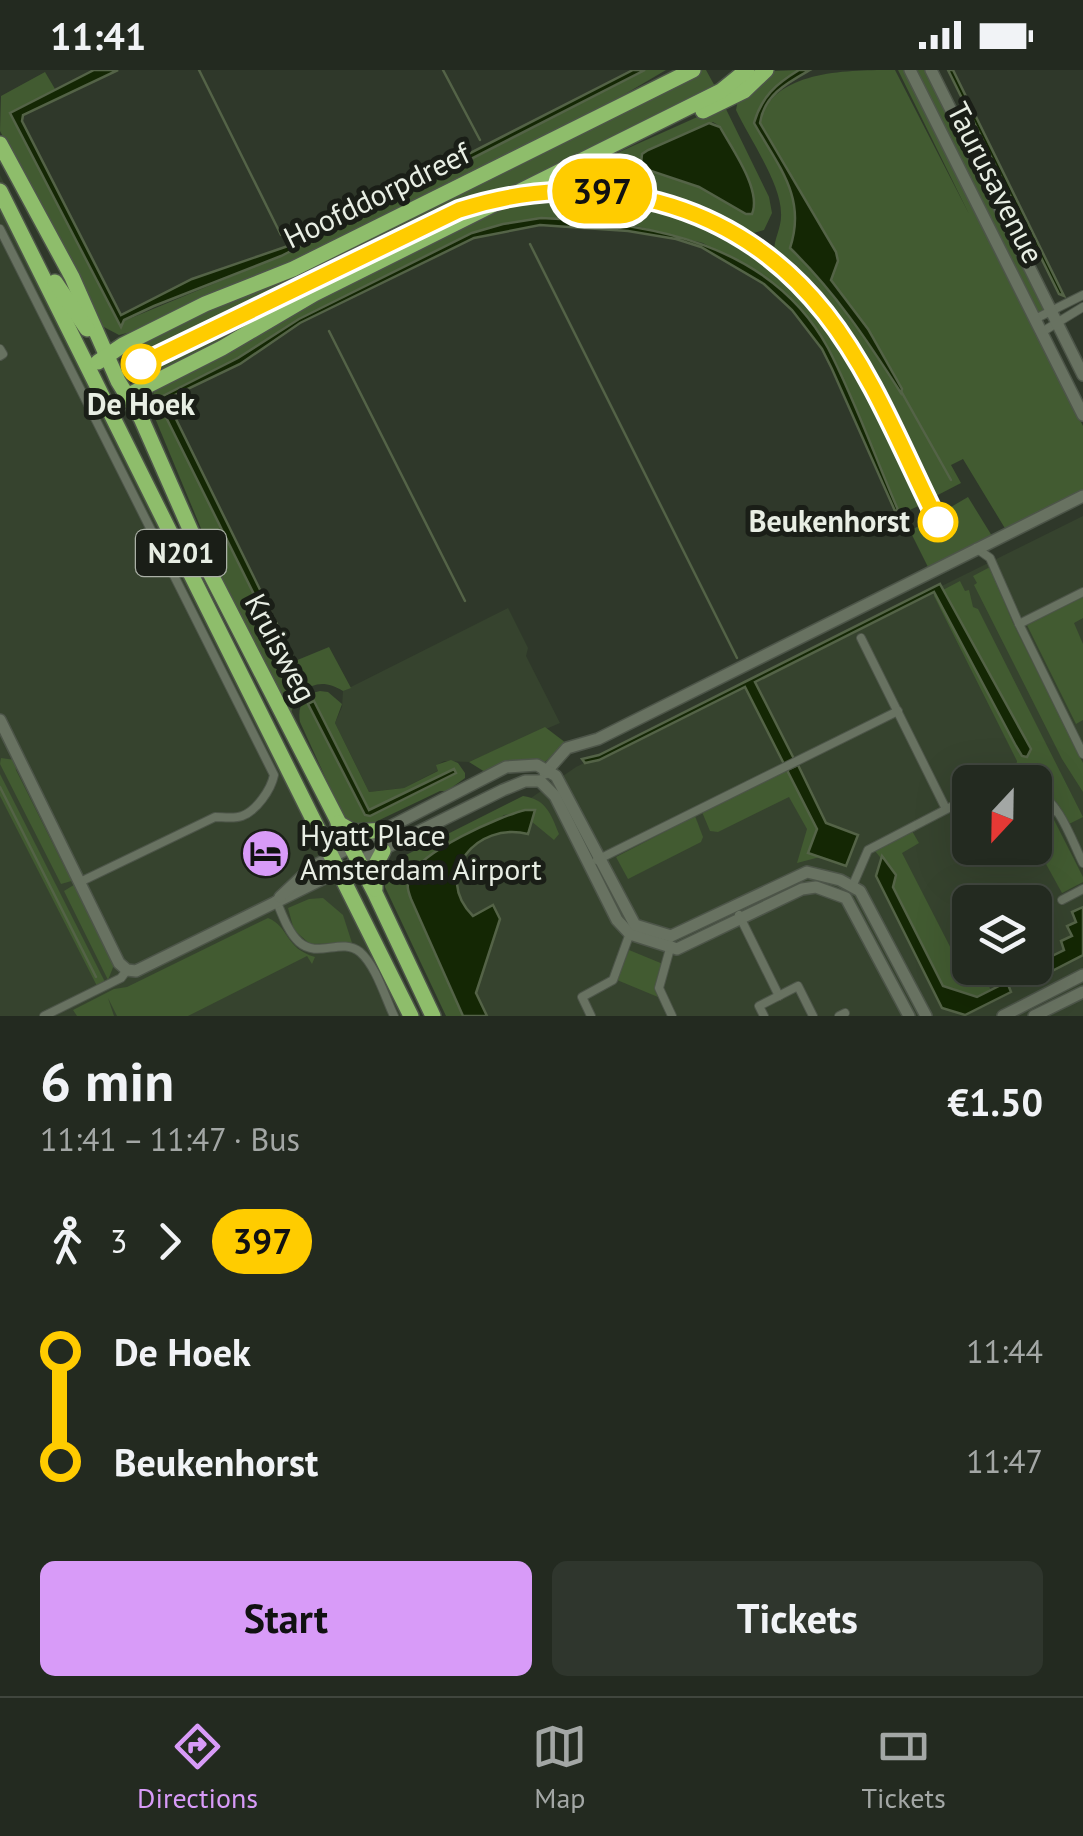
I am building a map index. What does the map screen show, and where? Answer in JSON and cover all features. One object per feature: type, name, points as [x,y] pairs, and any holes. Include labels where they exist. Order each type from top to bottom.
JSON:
[{"type":"highway","points":[[587,122],[672,70]]},
{"type":"highway","name":"Hoofddorpdreef","points":[[93,375],[95,366],[123,345],[206,304],[293,269],[693,70]]},
{"type":"highway","name":"Hoofddorpdreef","points":[[129,395],[222,348],[314,294],[734,84],[747,70]]},
{"type":"highway","points":[[638,132],[688,119],[750,87],[766,70]]},
{"type":"highway","name":"Kruisweg","points":[[0,144],[72,276],[206,564],[433,1016]]},
{"type":"highway","name":"Kruisweg","points":[[0,191],[411,1016]]},
{"type":"highway","points":[[29,247],[106,356]]},
{"type":"highway","points":[[95,330],[123,345]]},
{"type":"highway","points":[[338,823],[354,832],[385,830]]},
{"type":"highway","points":[[374,892],[375,866],[382,851]]},
{"type":"street","name":"Taurusavenue","points":[[910,70],[1083,415]]},
{"type":"street","name":"Taurusavenue","points":[[931,70],[1083,376]]},
{"type":"street","name":"Kruisweg","points":[[0,230],[271,765],[274,779],[248,813],[215,816],[80,882]]},
{"type":"street","points":[[1035,318],[1083,295]]},
{"type":"street","points":[[1042,332],[1083,307]]},
{"type":"street","points":[[0,720],[118,963],[127,970],[136,970],[336,864],[382,851],[502,790],[544,775],[567,748],[598,739],[1083,496]]},
{"type":"street","points":[[990,558],[999,538]]},
{"type":"street","points":[[976,548],[990,558],[1083,754]]},
{"type":"street","points":[[1018,624],[1083,592]]},
{"type":"street","points":[[861,638],[946,809]]},
{"type":"street","points":[[595,861],[898,711]]},
{"type":"street","points":[[355,856],[385,830],[506,766],[526,763],[544,775],[632,930],[688,945],[802,889],[816,887],[846,898],[909,1016]]},
{"type":"street","points":[[1052,804],[1083,863]]},
{"type":"street","points":[[846,898],[868,850],[952,806]]},
{"type":"street","points":[[1052,812],[1056,810]]},
{"type":"street","points":[[672,1016],[660,988],[671,942],[807,872],[854,885],[926,1016]]},
{"type":"street","points":[[1062,900],[1083,889]]},
{"type":"street","points":[[278,898],[291,932],[304,946],[322,950],[342,946],[364,956],[394,1016]]},
{"type":"street","points":[[735,906],[779,996]]},
{"type":"street","points":[[591,1016],[582,997],[613,980],[632,930]]},
{"type":"street","points":[[885,969],[898,963]]},
{"type":"street","points":[[44,1016],[121,978],[127,970]]},
{"type":"street","points":[[1035,1012],[1083,975]]},
{"type":"street","points":[[764,1016],[759,1006],[798,986],[813,1016]]},
{"type":"street","points":[[1003,1016],[1035,1012],[1083,992]]},
{"type":"shaded area","points":[[94,70],[118,70],[23,115],[22,121],[121,315],[192,279],[288,246],[633,70],[645,70],[281,256],[154,306],[124,320],[121,327],[10,113]]},
{"type":"shaded area","points":[[645,70],[666,70],[598,110],[290,265],[197,299],[119,335],[102,326],[0,131],[1,96],[45,72],[55,89],[11,114],[124,321],[281,256]]},
{"type":"shaded area","points":[[702,70],[706,70],[717,90],[151,380],[148,375],[136,380],[124,357],[142,348],[141,343],[298,274]],"holes":[[[456,200],[460,215],[416,232],[192,343],[187,331],[368,242],[189,333],[191,336],[456,205],[455,202],[422,216]]]},
{"type":"shaded area","points":[[799,70],[771,92],[754,122],[793,197],[795,229],[791,248],[827,284],[901,392],[868,329],[831,280],[838,261],[760,123],[779,92],[795,83],[834,73],[895,70],[969,214],[898,70],[905,70],[1083,426],[1083,491],[1006,530],[963,459],[951,465],[961,483],[934,497],[858,355],[829,311],[774,252],[780,201],[736,110],[738,100],[765,82],[772,71]]},
{"type":"shaded area","points":[[799,70],[810,70],[772,97],[760,123],[836,252],[838,261],[831,280],[868,329],[901,393],[850,317],[790,248],[795,213],[792,197],[754,123],[771,92]]},
{"type":"shaded area","points":[[915,70],[927,70],[1045,307],[1044,312],[1036,312]]},
{"type":"shaded area","points":[[948,70],[953,70],[1064,296],[1059,294]]},
{"type":"shaded area","points":[[724,105],[769,197],[772,213],[764,230],[747,235],[671,201],[620,189],[556,185],[554,194],[643,203],[685,216],[761,257],[825,318],[850,356],[920,493],[917,496],[921,505],[905,512],[908,519],[901,521],[828,348],[798,308],[769,281],[703,243],[628,224],[503,224],[472,233],[299,319],[239,358],[158,399],[298,682],[304,679],[295,661],[329,647],[351,688],[343,691],[318,684],[299,697],[291,713],[235,610],[150,406],[154,392],[273,320],[506,203]],"holes":[[[713,122],[721,127],[746,214],[699,187],[644,167]]]},
{"type":"shaded area","points":[[709,123],[720,127],[744,170],[753,193],[752,214],[641,164],[642,154],[648,150]]},
{"type":"shaded area","points":[[0,175],[353,882],[418,1016],[0,1016]]},
{"type":"shaded area","points":[[541,218],[664,233],[741,262],[774,284],[804,312],[828,348],[898,510],[895,511],[822,349],[792,310],[764,284],[701,247],[628,231],[540,225],[474,238],[300,323],[240,364],[173,396],[171,401],[174,415],[304,679],[298,683],[157,399],[238,358],[299,319],[472,233]]},
{"type":"shaded area","points":[[968,497],[992,536],[928,567],[910,531]]},
{"type":"shaded area","points":[[1083,516],[1083,1016],[477,1016],[439,861],[576,767]]},
{"type":"shaded area","points":[[990,567],[1013,623],[1083,763],[1083,792],[1062,759],[974,585],[977,583],[973,576]]},
{"type":"shaded area","points":[[960,581],[965,591],[969,590],[973,607],[978,609],[1083,817],[1067,825],[1052,798],[1052,765],[1016,765],[935,593],[1016,746],[1029,746],[943,590]]},
{"type":"shaded area","points":[[940,584],[1031,749],[1027,757],[1016,746],[934,592],[755,682],[794,759],[784,764],[745,687],[599,760],[585,763],[582,759],[599,755]]},
{"type":"shaded area","points":[[1083,595],[1083,618],[1074,623],[1083,644],[1083,720],[1076,724],[1027,625]]},
{"type":"shaded area","points":[[508,608],[528,648],[526,656],[560,723],[469,762],[444,761],[437,765],[439,770],[404,788],[369,792],[335,723],[343,691]]},
{"type":"shaded area","points":[[320,691],[328,692],[342,704],[335,723],[369,792],[404,788],[438,771],[436,765],[451,760],[458,763],[465,778],[447,791],[360,828],[344,818],[300,722],[303,702]],"holes":[[[314,702],[369,810],[453,770],[455,773],[371,816],[365,815],[308,705]]]},
{"type":"shaded area","points":[[314,701],[369,810],[454,769],[456,773],[370,816],[365,815],[308,704]]},
{"type":"shaded area","points":[[545,727],[566,743],[545,762],[524,759],[485,772],[469,762]]},
{"type":"shaded area","points":[[1,758],[15,760],[16,770],[66,870],[75,880],[61,884],[0,764]]},
{"type":"shaded area","points":[[798,765],[826,823],[858,835],[846,866],[808,853],[817,829],[787,770]]},
{"type":"shaded area","points":[[787,770],[817,829],[808,852],[820,857],[797,863],[807,829],[789,797],[718,832],[710,831],[702,812]]},
{"type":"shaded area","points":[[0,774],[105,982],[97,986],[0,796]]},
{"type":"shaded area","points":[[523,796],[537,800],[547,809],[559,834],[554,840],[531,821],[534,811],[504,815],[407,888],[463,1016],[446,1016],[385,887],[386,876],[398,859]]},
{"type":"shaded area","points":[[525,810],[535,810],[528,834],[509,832],[477,843],[459,869],[461,900],[473,916],[493,905],[500,919],[476,993],[487,1016],[463,1016],[411,899],[409,880],[417,867],[444,846]]},
{"type":"shaded area","points":[[695,816],[703,837],[701,842],[628,879],[616,857]]},
{"type":"shaded area","points":[[1052,816],[1083,877],[1083,882],[1062,893],[1047,865],[1052,865]]},
{"type":"shaded area","points":[[912,831],[919,843],[902,853],[952,951],[952,985],[988,985],[991,990],[977,997],[943,986],[893,886],[895,875],[875,851]]},
{"type":"shaded area","points":[[882,856],[896,875],[893,887],[943,986],[977,997],[1001,985],[1008,985],[1011,992],[965,1015],[942,1008],[876,876]]},
{"type":"shaded area","points":[[77,883],[87,903],[84,906],[114,965],[108,980],[64,891]]},
{"type":"shaded area","points":[[323,898],[343,915],[352,943],[310,944],[294,930],[288,908]]},
{"type":"shaded area","points":[[1083,907],[1083,955],[1052,971],[1052,956],[1064,950],[1061,941],[1072,936],[1067,926],[1076,922],[1072,912]]},
{"type":"shaded area","points":[[268,918],[298,948],[315,957],[312,964],[307,956],[188,1016],[117,1016],[108,998],[114,1016],[77,1016],[73,1010],[114,989],[127,987]]},
{"type":"shaded area","points":[[629,950],[663,964],[656,988],[658,997],[617,980]]},
{"type":"waterway","points":[[199,70],[281,235]]},
{"type":"waterway","points":[[443,70],[480,140]]},
{"type":"waterway","points":[[530,244],[737,658]]},
{"type":"waterway","points":[[329,331],[465,601]]},
{"type":"waterway","points":[[901,391],[951,480]]},
{"type":"waterway","points":[[0,787],[96,977]]},
{"type":"bus line","name":"397","points":[[141,364],[459,210],[528,192],[575,189],[656,200],[712,221],[758,249],[826,313],[864,374],[938,522]]},
{"type":"place","name":"De Hoek","points":[[141,364]]},
{"type":"place","name":"Beukenhorst","points":[[938,522]]},
{"type":"place","name":"Hyatt Place Amsterdam Airport","points":[[265,853]]}]
